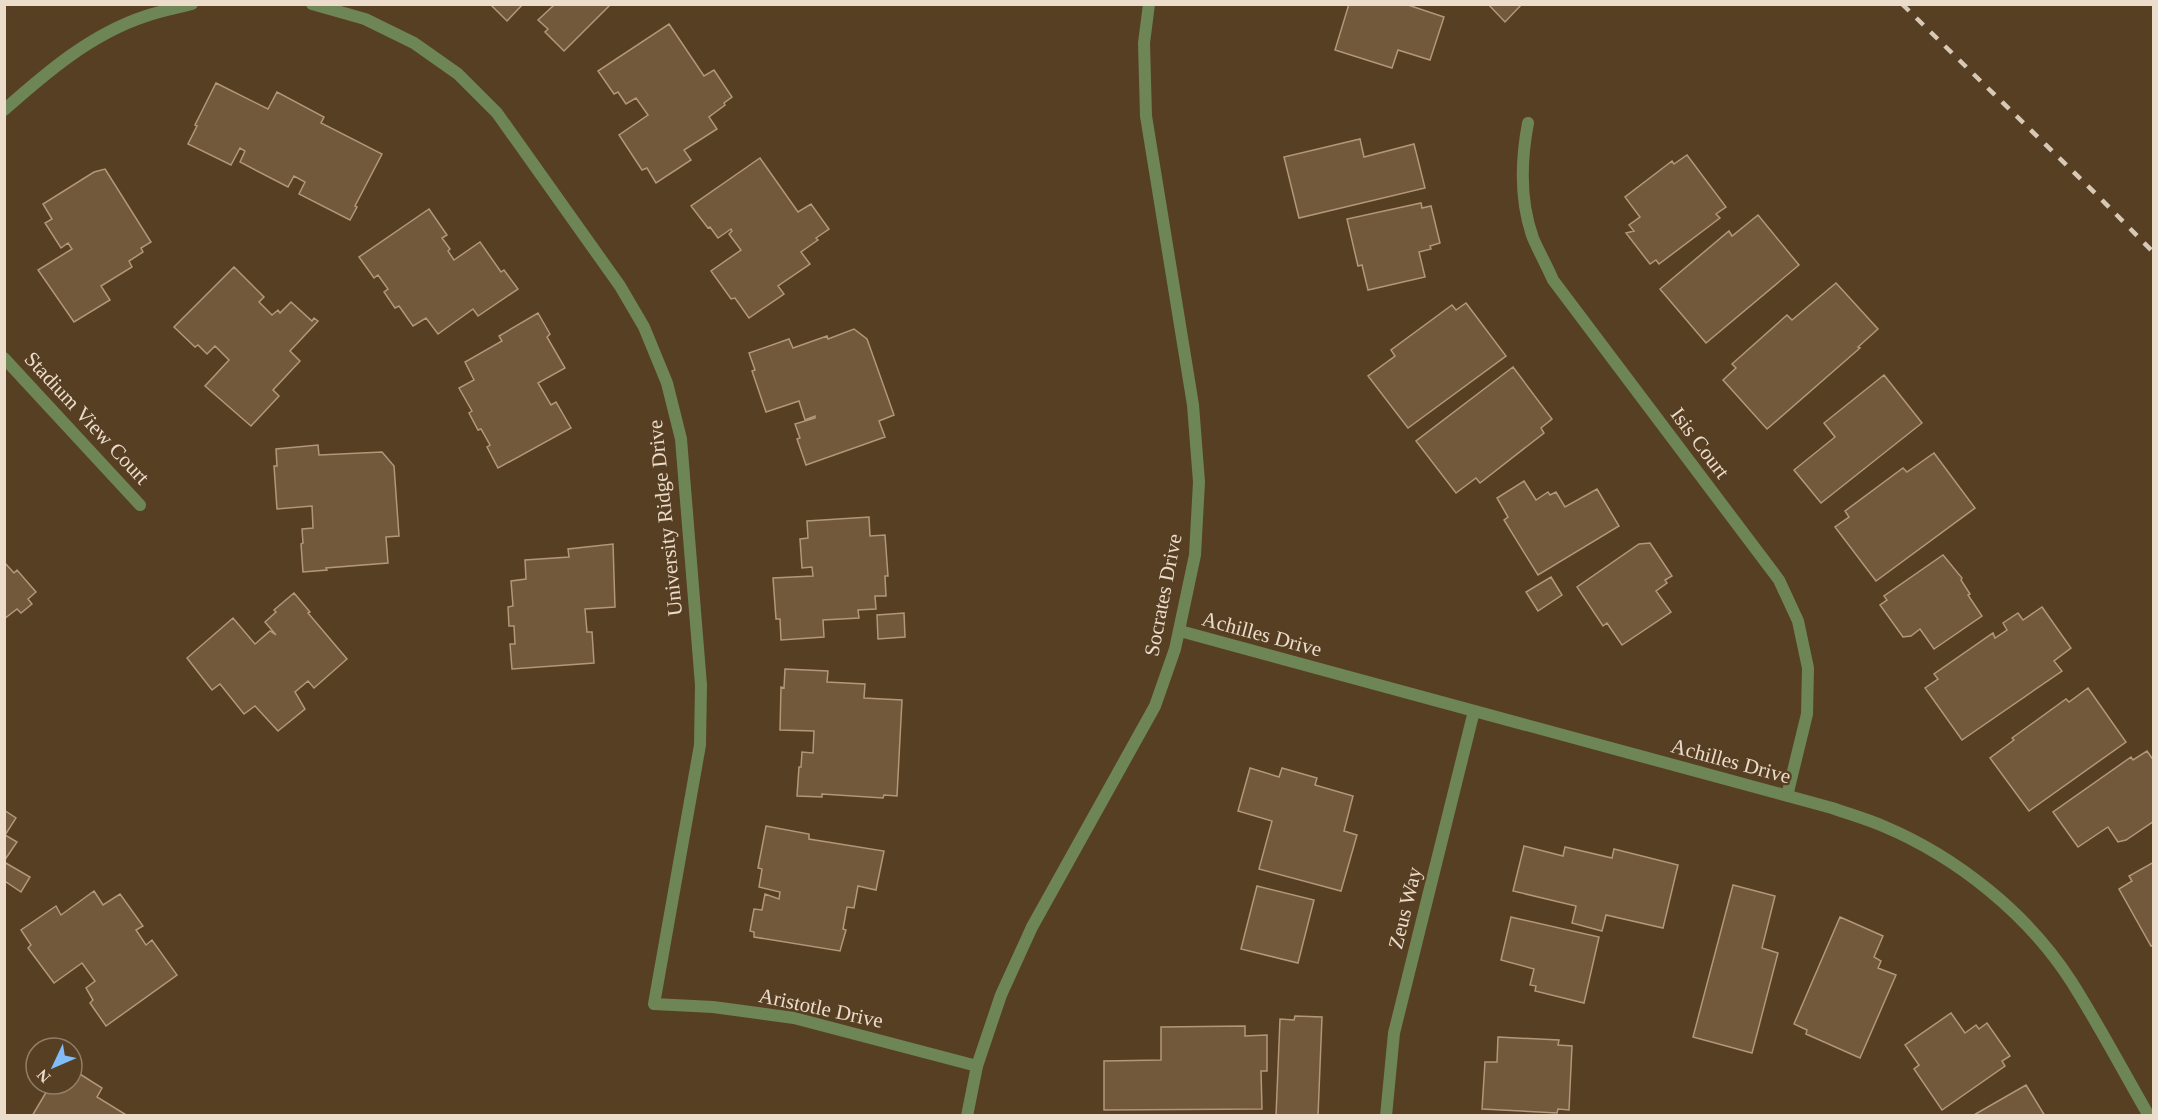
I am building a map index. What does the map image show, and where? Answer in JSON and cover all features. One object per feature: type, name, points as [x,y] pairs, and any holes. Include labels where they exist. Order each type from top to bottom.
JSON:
[{"type":"street","points":[[4,110],[46,72],[93,40],[145,16],[192,4]]},
{"type":"street","name":"University Ridge Drive","points":[[312,4],[365,19],[414,43],[458,74],[497,113],[620,286],[644,327],[667,383],[681,439],[700,685],[700,745],[654,1004]]},
{"type":"street","name":"Socrates Drive","points":[[967,1116],[977,1066],[1001,995],[1032,927],[1155,706],[1180,631],[1195,555],[1199,482],[1193,405],[1146,116],[1144,43],[1149,4]]},
{"type":"street","name":"Isis Court","points":[[1528,123],[1524,145],[1523,192],[1533,237],[1553,280],[1779,580],[1798,621],[1808,668],[1807,714],[1787,796]]},
{"type":"street","name":"Stadium View Court","points":[[4,358],[140,505]]},
{"type":"street","name":"Achilles Drive","points":[[1180,631],[1832,808],[1884,826],[1938,854],[1989,890],[2033,932],[2070,979],[2149,1116]]},
{"type":"street","name":"Zeus Way","points":[[1386,1116],[1394,1033],[1474,711]]},
{"type":"street","name":"Aristotle Drive","points":[[654,1004],[713,1007],[794,1018],[977,1066]]},
{"type":"building","points":[[490,4],[523,4],[507,21]]},
{"type":"building","points":[[551,4],[611,4],[564,51],[545,32],[548,29],[538,20],[553,6]]},
{"type":"building","points":[[1349,4],[1405,4],[1444,17],[1430,60],[1398,50],[1392,68],[1335,50]]},
{"type":"building","points":[[1488,4],[1522,4],[1505,22]]},
{"type":"building","points":[[669,24],[704,76],[714,70],[732,97],[709,117],[717,129],[684,150],[691,160],[656,183],[647,168],[642,170],[619,135],[648,115],[636,98],[626,104],[618,92],[614,94],[598,71]]},
{"type":"building","points":[[216,83],[268,109],[277,92],[324,117],[321,123],[382,154],[350,220],[299,194],[305,182],[294,176],[288,187],[240,162],[245,151],[240,148],[231,165],[188,144]]},
{"type":"building","points":[[1360,139],[1364,157],[1414,144],[1425,188],[1299,218],[1284,157]]},
{"type":"building","points":[[1687,155],[1726,207],[1716,214],[1720,218],[1659,264],[1656,260],[1650,264],[1626,233],[1634,231],[1629,225],[1640,217],[1625,197],[1672,161],[1674,164]]},
{"type":"building","points":[[760,158],[798,212],[811,204],[829,229],[801,252],[810,264],[778,286],[784,294],[749,318],[735,298],[731,299],[711,271],[741,250],[729,234],[731,229],[718,238],[691,206]]},
{"type":"building","points":[[105,169],[151,242],[141,248],[143,252],[129,261],[132,267],[101,286],[110,300],[74,322],[38,270],[72,249],[68,243],[61,248],[45,223],[52,219],[43,204],[94,172]]},
{"type":"building","points":[[1421,203],[1422,208],[1431,206],[1440,243],[1430,246],[1431,249],[1419,252],[1425,277],[1368,290],[1362,265],[1358,266],[1347,219]]},
{"type":"building","points":[[429,209],[447,235],[442,238],[454,260],[480,242],[501,272],[504,270],[518,289],[478,316],[473,309],[438,334],[426,318],[413,326],[399,306],[395,308],[384,292],[388,289],[378,275],[374,278],[359,257]]},
{"type":"building","points":[[1758,215],[1799,265],[1706,343],[1660,289],[1729,231],[1732,236]]},
{"type":"building","points":[[234,267],[264,297],[259,302],[272,315],[278,310],[280,313],[291,302],[312,321],[314,318],[318,321],[290,351],[300,361],[273,390],[279,396],[251,426],[205,386],[229,360],[215,346],[207,354],[198,345],[195,347],[174,327]]},
{"type":"building","points":[[1836,283],[1878,329],[1858,347],[1860,348],[1767,429],[1723,380],[1736,368],[1732,364],[1787,315],[1792,320]]},
{"type":"building","points":[[1466,303],[1506,356],[1408,428],[1368,376],[1395,356],[1391,350],[1452,305],[1456,310]]},
{"type":"building","points":[[538,313],[550,334],[547,337],[565,368],[538,383],[551,405],[556,402],[571,428],[498,468],[487,447],[490,445],[481,429],[478,430],[469,413],[472,411],[459,388],[474,380],[465,362],[502,341],[499,336]]},
{"type":"building","points":[[854,329],[867,339],[894,415],[879,421],[885,437],[806,465],[797,439],[800,438],[795,424],[815,418],[815,416],[805,420],[799,401],[766,412],[752,371],[755,370],[749,353],[789,339],[793,348],[827,336],[828,339]]},
{"type":"building","points":[[1513,367],[1552,419],[1541,428],[1544,433],[1480,483],[1476,478],[1456,493],[1416,441]]},
{"type":"building","points":[[1884,375],[1922,423],[1821,503],[1794,470],[1835,437],[1824,423]]},
{"type":"building","points":[[318,445],[319,455],[382,452],[394,466],[399,536],[386,537],[388,563],[303,572],[302,529],[313,528],[312,506],[277,509],[274,466],[277,466],[276,449]]},
{"type":"building","points":[[1934,453],[1975,508],[1876,581],[1835,527],[1849,517],[1845,511],[1903,468],[1907,472]]},
{"type":"building","points":[[1524,481],[1536,500],[1548,492],[1550,495],[1556,492],[1565,507],[1597,489],[1619,526],[1538,575],[1504,520],[1508,517],[1497,498]]},
{"type":"building","points":[[869,517],[870,536],[885,535],[888,576],[885,576],[886,596],[875,596],[876,609],[858,610],[859,618],[823,620],[824,637],[781,640],[780,619],[776,619],[773,578],[813,576],[812,567],[802,568],[800,539],[808,538],[807,521]]},
{"type":"building","points":[[1650,543],[1672,576],[1665,580],[1667,583],[1656,591],[1671,612],[1622,645],[1607,623],[1603,626],[1577,587],[1639,544]]},
{"type":"building","points":[[613,544],[615,607],[585,609],[587,632],[592,632],[594,663],[512,669],[510,644],[515,644],[514,626],[509,626],[508,607],[513,606],[511,581],[526,579],[525,560],[569,557],[568,549]]},
{"type":"building","points":[[1943,555],[1962,578],[1970,594],[1968,595],[1982,616],[1934,649],[1920,629],[1911,636],[1903,637],[1880,605],[1887,600],[1884,596]]},
{"type":"building","points":[[4,562],[14,573],[17,570],[36,592],[28,599],[32,604],[21,613],[17,609],[4,619]]},
{"type":"building","points":[[1551,577],[1562,595],[1538,611],[1526,592]]},
{"type":"building","points":[[294,593],[347,659],[314,688],[308,681],[295,692],[305,709],[278,731],[255,706],[244,714],[220,684],[212,690],[187,658],[233,618],[255,644],[270,631],[276,635],[265,622],[276,612],[274,610]]},
{"type":"building","points":[[2042,607],[2071,648],[2054,661],[2062,671],[1962,740],[1925,688],[1938,679],[1934,674],[1993,633],[1995,638],[2007,630],[2003,623],[2018,613],[2023,620]]},
{"type":"building","points":[[904,613],[905,637],[878,639],[877,615]]},
{"type":"building","points":[[785,669],[828,671],[827,682],[865,684],[864,698],[902,700],[897,796],[884,795],[883,798],[822,794],[822,797],[797,796],[802,752],[813,753],[814,731],[780,730],[781,687],[784,688]]},
{"type":"building","points":[[2088,688],[2126,742],[2029,811],[1990,758],[2014,740],[2012,738],[2066,699],[2069,702]]},
{"type":"building","points":[[2147,751],[2154,761],[2154,821],[2126,840],[2118,842],[2108,827],[2078,847],[2053,812],[2131,757],[2133,760]]},
{"type":"building","points":[[1250,768],[1279,777],[1282,768],[1317,778],[1315,785],[1353,796],[1344,831],[1357,835],[1341,891],[1259,869],[1272,821],[1238,811]]},
{"type":"building","points":[[4,810],[16,818],[5,835],[17,842],[4,861]]},
{"type":"building","points":[[766,826],[809,834],[809,839],[884,851],[876,890],[858,886],[854,908],[847,907],[843,929],[846,930],[840,951],[754,937],[754,932],[750,931],[754,909],[762,910],[765,894],[779,899],[780,892],[759,887],[762,869],[758,868]]},
{"type":"building","points":[[1524,846],[1563,856],[1565,847],[1612,858],[1614,849],[1678,865],[1663,928],[1606,915],[1602,931],[1572,923],[1576,906],[1513,891]]},
{"type":"building","points":[[4,862],[30,877],[21,892],[6,882],[4,884]]},
{"type":"building","points":[[2154,862],[2154,945],[2151,946],[2119,889],[2132,881],[2129,876]]},
{"type":"building","points":[[1733,885],[1775,896],[1762,948],[1778,953],[1752,1053],[1693,1037]]},
{"type":"building","points":[[1257,886],[1314,900],[1298,963],[1241,949]]},
{"type":"building","points":[[94,891],[103,905],[120,894],[143,926],[136,930],[146,945],[152,940],[177,975],[106,1026],[90,1003],[93,1000],[86,988],[95,981],[82,963],[54,983],[28,948],[31,945],[21,930],[56,906],[61,915]]},
{"type":"building","points":[[1511,917],[1599,937],[1584,1003],[1535,991],[1536,986],[1530,985],[1534,969],[1501,960]]},
{"type":"building","points":[[1840,917],[1883,936],[1874,957],[1881,961],[1878,968],[1896,975],[1860,1058],[1806,1034],[1807,1030],[1794,1024]]},
{"type":"building","points":[[1951,1013],[1965,1033],[1976,1025],[1979,1029],[1987,1023],[2010,1056],[2002,1061],[2005,1066],[1942,1110],[1914,1069],[1919,1065],[1905,1045]]},
{"type":"building","points":[[1295,1016],[1322,1017],[1318,1116],[1276,1116],[1280,1019],[1294,1020]]},
{"type":"building","points":[[1245,1026],[1245,1036],[1267,1035],[1267,1071],[1261,1071],[1262,1109],[1104,1110],[1104,1061],[1161,1060],[1161,1027]]},
{"type":"building","points":[[1498,1037],[1559,1040],[1558,1045],[1572,1046],[1569,1110],[1558,1109],[1557,1113],[1482,1109],[1485,1062],[1497,1062]]},
{"type":"building","points":[[84,1077],[102,1088],[97,1097],[128,1116],[32,1116],[44,1096],[84,1096]]},
{"type":"building","points":[[2026,1085],[2045,1116],[1972,1116],[2000,1100]]},
{"type":"railway","points":[[1902,4],[2154,253]]}]
